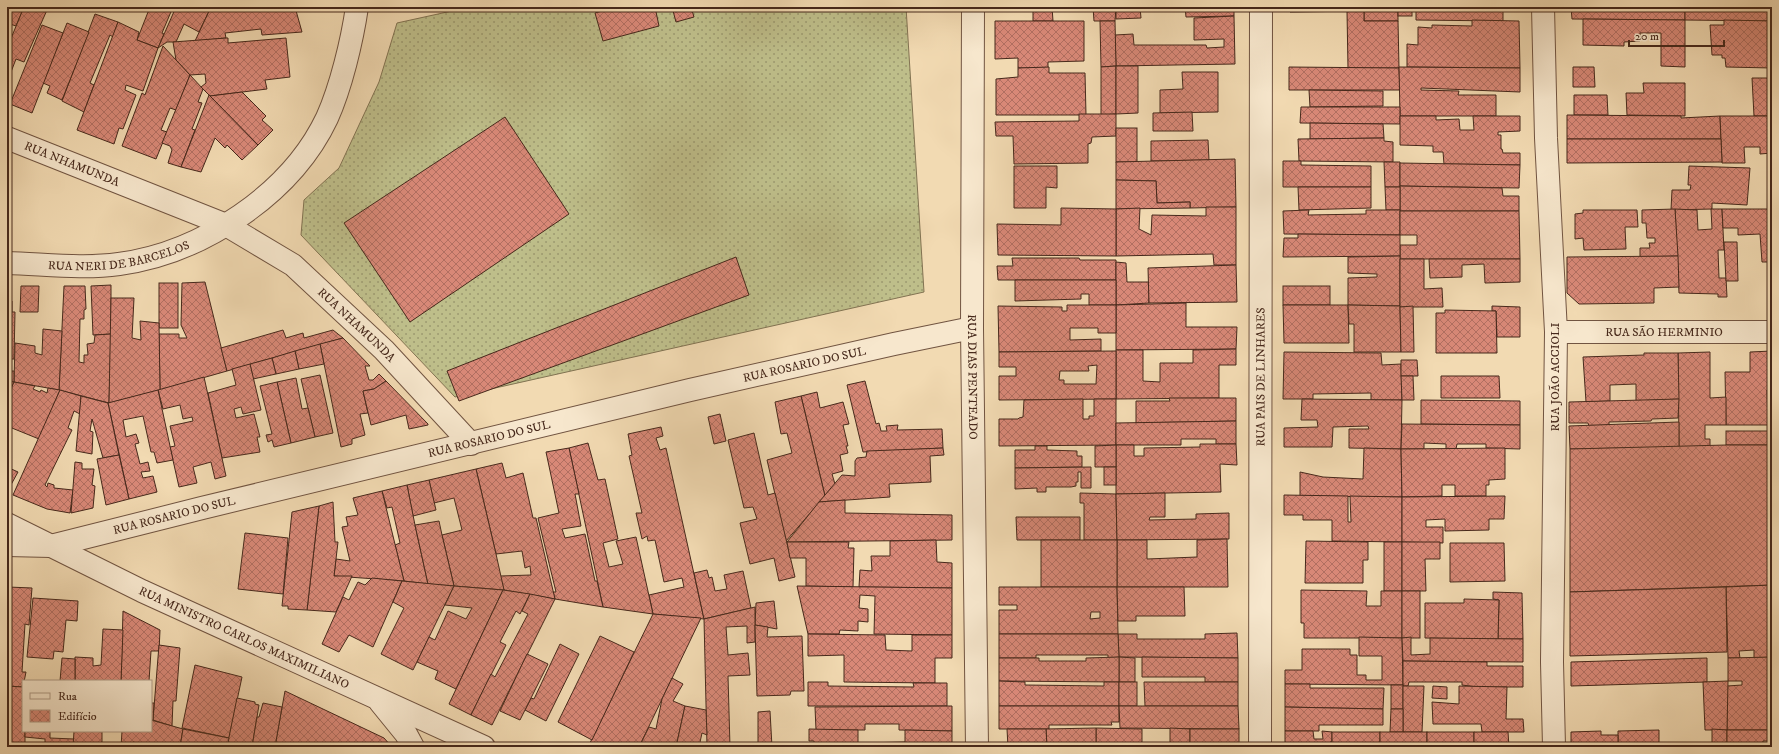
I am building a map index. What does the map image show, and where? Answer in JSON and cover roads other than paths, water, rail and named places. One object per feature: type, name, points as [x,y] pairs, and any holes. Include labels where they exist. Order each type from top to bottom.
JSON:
[{"type":"street","points":[[226,225],[249,210],[282,180],[302,160],[315,139],[327,117],[340,78],[354,28],[357,7]]},
{"type":"street","name":"RUA DIAS PENTEADO","points":[[972,7],[972,328],[977,747]]},
{"type":"street","name":"RUA PAIS DE LINHARES","points":[[1260,747],[1261,7]]},
{"type":"street","name":"RUA JOÃO ACCIOLI","points":[[1543,7],[1546,138],[1556,332],[1552,654],[1554,747]]},
{"type":"street","name":"RUA NHAMUNDA","points":[[7,138],[226,225],[293,265],[384,350],[471,444]]},
{"type":"street","name":"RUA NERI DE BARCELOS","points":[[7,263],[58,265],[119,264],[160,255],[204,238],[226,225]]},
{"type":"street","name":"RUA ROSARIO DO SUL","points":[[7,545],[51,546],[690,390],[972,328]]},
{"type":"street","name":"RUA SÃO HERMINIO","points":[[1556,332],[1772,332]]},
{"type":"street","name":"RUA MINISTRO CARLOS MAXIMILIANO","points":[[7,524],[142,592],[484,747]]},
{"type":"street","points":[[375,697],[395,719],[413,747]]}]
